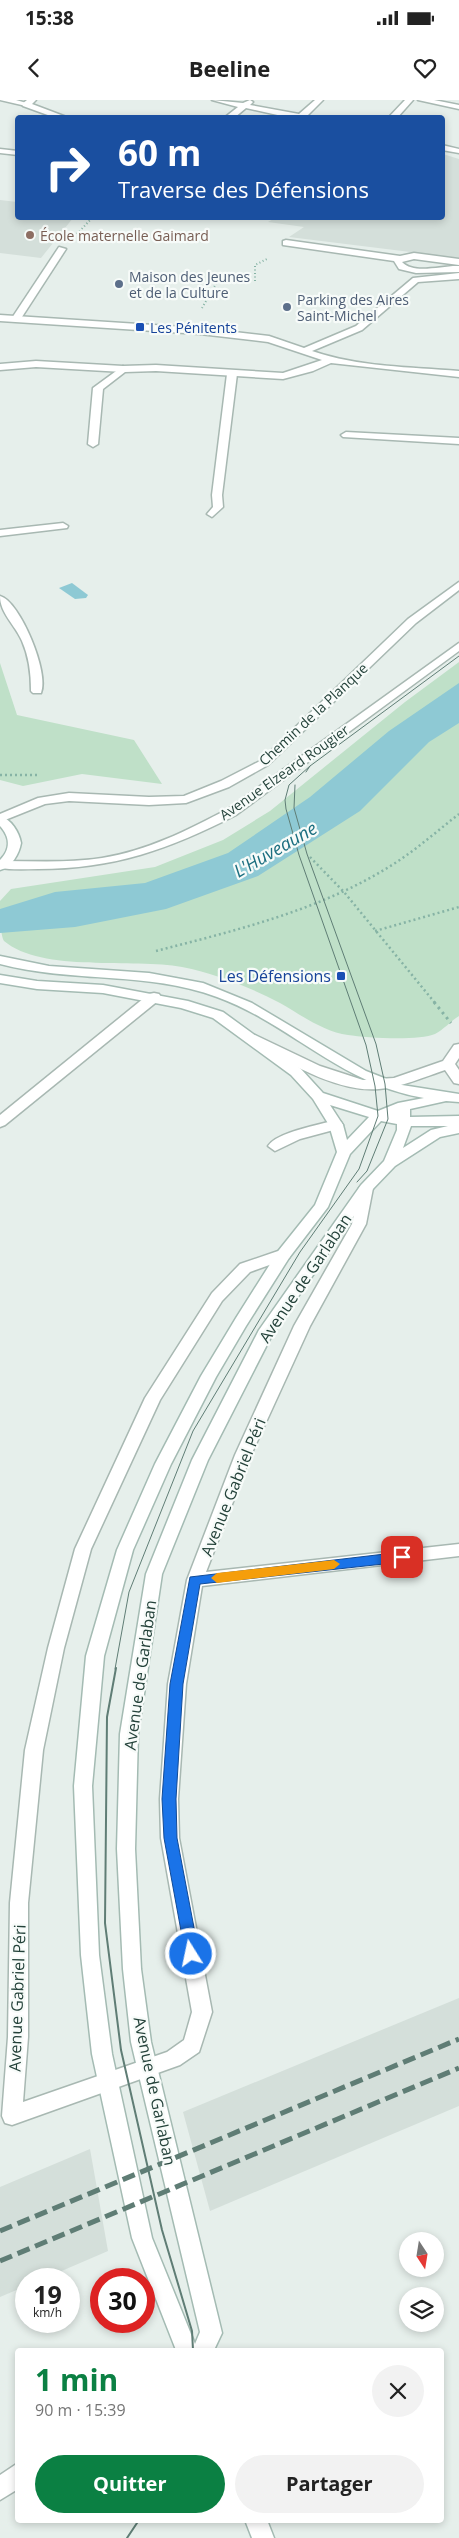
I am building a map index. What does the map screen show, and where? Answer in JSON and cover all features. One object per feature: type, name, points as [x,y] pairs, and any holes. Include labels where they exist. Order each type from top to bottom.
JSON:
[{"type":"street","points":[[2,100],[29,102],[58,115]]},
{"type":"street","points":[[216,100],[293,115]]},
{"type":"street","points":[[232,115],[252,100]]},
{"type":"street","points":[[305,115],[319,100]]},
{"type":"street","points":[[395,115],[409,100]]},
{"type":"street","points":[[422,100],[459,107]]},
{"type":"street","points":[[445,148],[458,149]]},
{"type":"street","points":[[0,151],[15,153]]},
{"type":"street","points":[[286,243],[400,259],[414,256],[459,262]]},
{"type":"street","points":[[17,318],[62,249]]},
{"type":"street","points":[[400,259],[398,262],[399,266],[405,269],[459,269]]},
{"type":"street","points":[[304,351],[359,328],[416,280],[459,276]]},
{"type":"street","points":[[0,318],[200,331],[269,339],[330,360],[459,374]]},
{"type":"street","points":[[0,367],[36,364],[122,369],[156,368],[283,376],[310,370],[330,360]]},
{"type":"street","points":[[93,444],[98,388],[122,369]]},
{"type":"street","points":[[212,514],[218,507],[217,495],[232,374]]},
{"type":"street","points":[[346,435],[459,441]]},
{"type":"street","points":[[0,533],[63,526]]},
{"type":"street","name":"Chemin de la Planque","points":[[0,819],[51,800],[69,798],[149,801],[186,798],[225,784],[264,763],[412,621],[459,585]]},
{"type":"street","points":[[0,599],[26,638],[35,659],[38,670],[37,691]]},
{"type":"street","name":"Avenue Elzeard Rougier","points":[[1,866],[84,864],[128,856],[161,847],[197,830],[232,812],[459,646]]},
{"type":"street","points":[[0,819],[9,826],[15,836],[16,846],[12,856],[1,866]]},
{"type":"street","points":[[0,960],[40,970],[158,978],[198,986],[236,1000],[352,1068],[385,1084],[456,1098]]},
{"type":"street","points":[[0,979],[154,997],[218,1015],[296,1072],[314,1092],[336,1125],[344,1152]]},
{"type":"street","points":[[0,1122],[154,997]]},
{"type":"street","points":[[247,1035],[307,1066],[350,1082],[375,1086],[448,1064],[459,1048]]},
{"type":"street","points":[[448,1064],[459,1080]]},
{"type":"street","points":[[385,1084],[402,1100],[403,1113],[404,1130],[390,1163]]},
{"type":"street","points":[[314,1092],[378,1116],[403,1113],[456,1098]]},
{"type":"street","points":[[403,1113],[459,1121]]},
{"type":"street","points":[[344,1152],[378,1116]]},
{"type":"street","points":[[275,1146],[296,1136],[336,1125]]},
{"type":"street","name":"Avenue de Garlaban","points":[[204,2348],[211,2333],[141,2042],[132,1969],[126,1849],[129,1734],[154,1574],[200,1460],[267,1330],[366,1188],[390,1163],[436,1133],[459,1128]]},
{"type":"street","name":"Avenue de Garlaban","points":[[186,2348],[142,2238],[102,2054],[90,1955],[83,1786],[95,1656],[125,1550],[162,1464],[209,1376],[241,1322],[284,1254],[321,1207],[344,1152]]},
{"type":"street","name":"Avenue Gabriel Péri","points":[[284,1254],[245,1268],[217,1296],[152,1398],[83,1549],[56,1648],[34,1750],[19,1903],[18,2037],[6,2119],[72,2093],[173,2059],[192,2046],[202,2012],[170,1838],[169,1799],[177,1684],[195,1580],[244,1455],[302,1326],[359,1224],[366,1188]]},
{"type":"street","points":[[195,1580],[459,1550]]},
{"type":"street","points":[[0,2489],[15,2476]]},
{"type":"street","points":[[257,2523],[263,2538]]},
{"type":"path","points":[[255,265],[255,281]]},
{"type":"path","points":[[200,331],[193,322],[217,282],[231,282]]},
{"type":"path","points":[[154,952],[243,929],[344,892],[384,870],[459,814]]},
{"type":"path","points":[[310,856],[344,892],[454,1026]]},
{"type":"path","points":[[375,931],[459,907]]},
{"type":"shaded area","points":[[445,155],[459,159],[459,258],[289,237],[304,227],[268,222],[272,220],[445,220]]},
{"type":"shaded area","name":"École maternelle Gaimard","points":[[0,200],[15,202],[15,220],[71,220],[41,258],[0,253]]},
{"type":"shaded area","points":[[459,1998],[459,2106],[210,2211],[183,2112]]},
{"type":"shaded area","points":[[90,2149],[108,2251],[69,2268],[15,2268],[15,2291],[0,2297],[0,2187]]},
{"type":"green space","points":[[459,662],[459,1016],[435,1034],[417,1038],[348,1035],[321,1027],[257,992],[208,973],[162,965],[64,961],[21,951],[4,941],[1,928],[0,901],[11,889],[155,867],[223,840],[270,811],[405,702]]},
{"type":"green space","points":[[0,663],[17,715],[134,740],[162,784],[82,774],[23,786],[0,780]]},
{"type":"water","points":[[72,583],[88,595],[86,598],[75,599],[59,588]]},
{"type":"water","name":"L'Huveaune","points":[[459,683],[459,723],[429,742],[360,811],[258,876],[166,909],[75,927],[0,933],[0,909],[55,892],[145,883],[228,853],[310,797],[389,731]]},
{"type":"tram line","points":[[310,766],[459,656]]},
{"type":"tram line","points":[[115,1669],[129,1592],[193,1431],[300,1252],[359,1169],[378,1116],[375,1086],[366,1045],[299,855],[286,809],[285,800],[289,785],[310,766]]},
{"type":"tram line","points":[[306,772],[310,766]]},
{"type":"tram line","points":[[295,785],[294,808],[307,854],[376,1044],[385,1084],[388,1119],[367,1171],[357,1182]]},
{"type":"tram line","points":[[116,1668],[107,1717],[105,1923],[121,2050],[162,2230],[192,2331],[193,2348]]},
{"type":"tram line","points":[[127,2538],[137,2523]]},
{"type":"railway","points":[[0,2231],[459,2039]]},
{"type":"railway","points":[[0,2261],[459,2068]]},
{"type":"slow traffic","points":[[217,1578],[334,1564]]},
{"type":"place","name":"École maternelle Gaimard","points":[[30,235]]},
{"type":"place","name":"Maison des Jeunes et de la Culture","points":[[119,284]]},
{"type":"place","name":"Parking des Aires Saint-Michel","points":[[287,307]]},
{"type":"place","name":"Les Pénitents","points":[[140,327]]},
{"type":"place","name":"Les Défensions","points":[[341,976]]},
{"type":"route","points":[[191,1954],[170,1838],[169,1799],[177,1684],[195,1580],[402,1557]]}]
